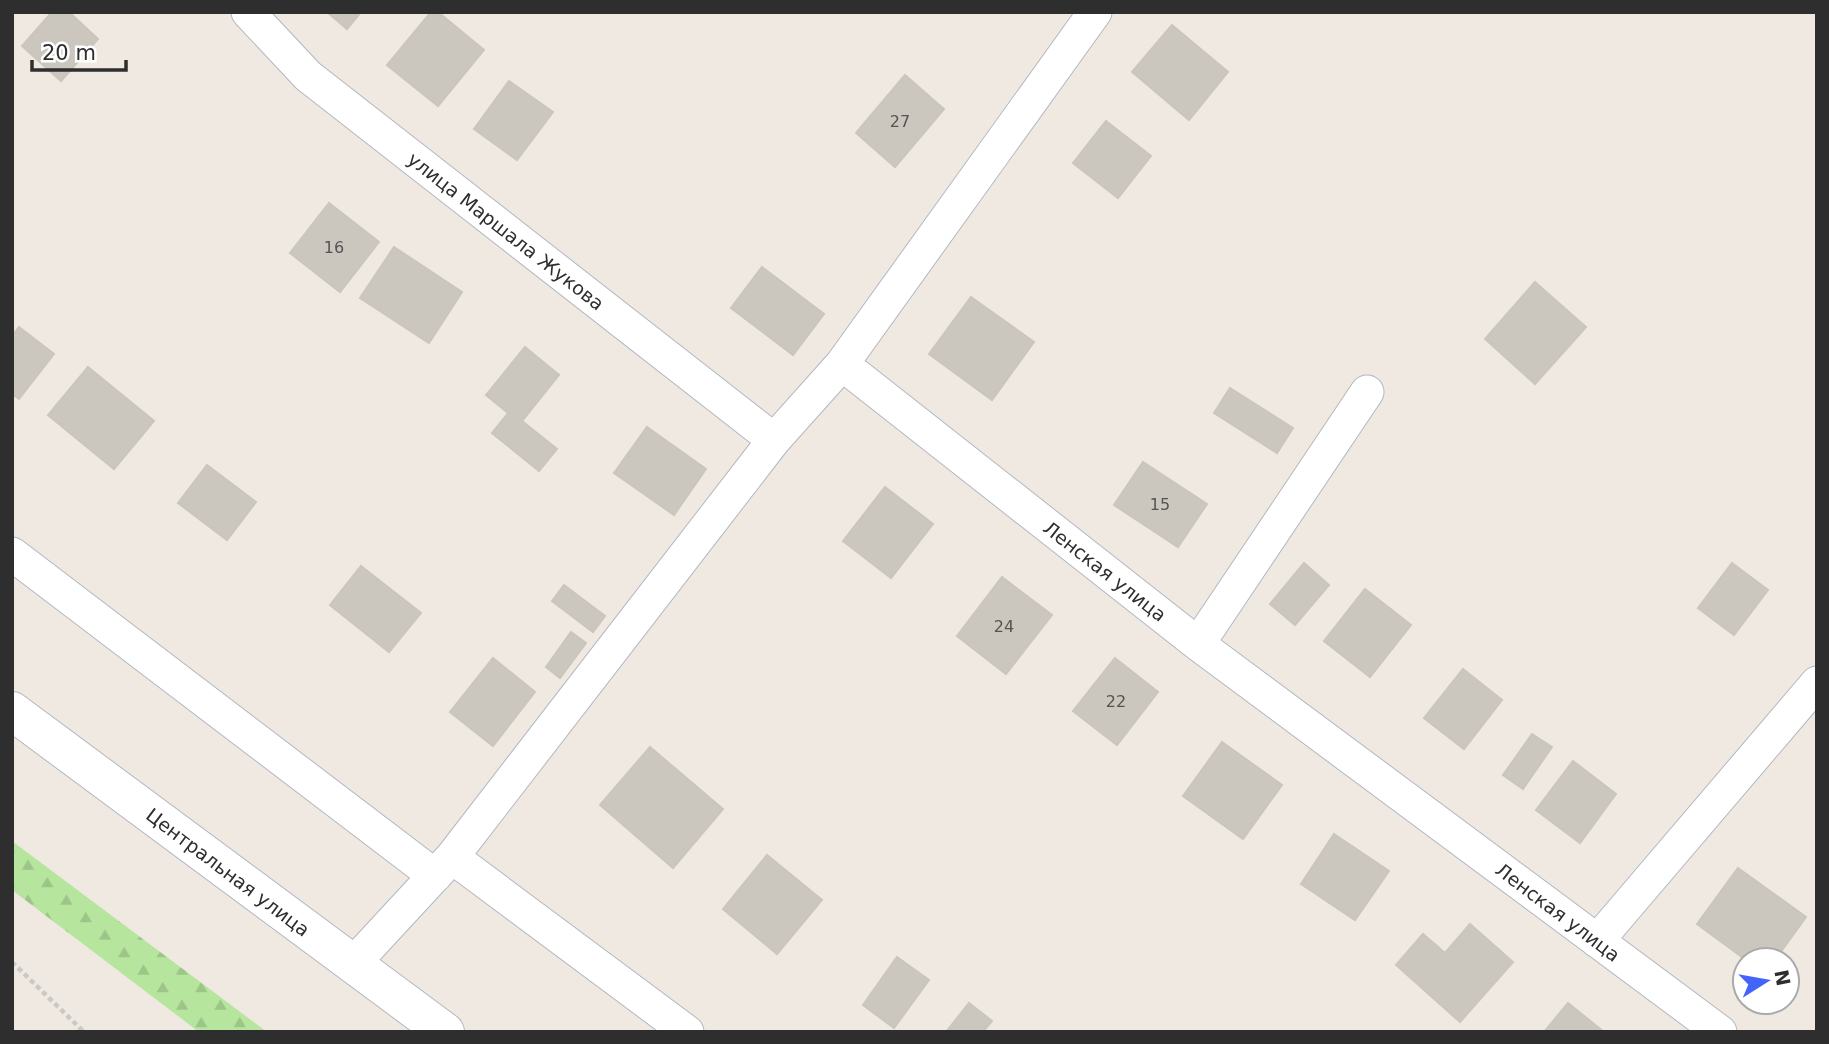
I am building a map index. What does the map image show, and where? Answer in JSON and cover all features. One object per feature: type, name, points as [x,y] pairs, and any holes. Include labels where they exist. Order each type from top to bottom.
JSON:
[{"type":"main road","name":"Центральная улица","points":[[12,711],[445,1032]]},
{"type":"street","name":"улица Маршала Жукова","points":[[248,12],[308,76],[774,440]]},
{"type":"street","points":[[353,964],[443,867],[774,440],[842,364],[1095,12]]},
{"type":"street","name":"Ленская улица","points":[[842,364],[1198,644],[1720,1032]]},
{"type":"street","points":[[1198,644],[1367,392]]},
{"type":"street","points":[[12,554],[443,867],[687,1032]]},
{"type":"street","points":[[1597,941],[1817,683]]},
{"type":"path","points":[[12,962],[84,1032]]},
{"type":"green space","points":[[12,841],[267,1032],[199,1032],[12,890]]},
{"type":"building","points":[[52,12],[69,12],[98,39],[61,81],[22,46]]},
{"type":"building","points":[[327,12],[361,12],[347,29]]},
{"type":"building","points":[[431,12],[438,12],[484,50],[438,106],[387,65]]},
{"type":"building","points":[[1172,25],[1228,72],[1189,120],[1132,72]]},
{"type":"building","points":[[905,75],[944,109],[895,167],[856,133]]},
{"type":"building","points":[[509,81],[553,112],[517,160],[474,129]]},
{"type":"building","points":[[1106,121],[1151,156],[1118,198],[1073,163]]},
{"type":"building","points":[[329,203],[379,242],[340,292],[290,253]]},
{"type":"building","points":[[394,247],[462,292],[429,343],[360,298]]},
{"type":"building","points":[[762,267],[824,314],[793,355],[731,308]]},
{"type":"building","points":[[1535,282],[1586,327],[1535,384],[1485,339]]},
{"type":"building","points":[[971,297],[1034,342],[992,400],[929,354]]},
{"type":"building","points":[[19,327],[54,354],[19,399],[12,394],[12,336]]},
{"type":"building","points":[[525,347],[559,375],[522,421],[557,449],[539,471],[492,433],[508,413],[486,395]]},
{"type":"building","points":[[88,367],[154,421],[114,469],[48,415]]},
{"type":"building","points":[[1230,388],[1293,428],[1277,453],[1214,413]]},
{"type":"building","points":[[647,427],[706,469],[674,515],[614,473]]},
{"type":"building","points":[[1143,462],[1207,504],[1178,547],[1114,505]]},
{"type":"building","points":[[207,465],[256,502],[227,540],[178,503]]},
{"type":"building","points":[[885,487],[933,524],[891,578],[843,541]]},
{"type":"building","points":[[1304,563],[1329,585],[1295,625],[1270,604]]},
{"type":"building","points":[[1732,563],[1768,590],[1734,635],[1698,608]]},
{"type":"building","points":[[361,566],[421,613],[389,652],[330,605]]},
{"type":"building","points":[[1002,577],[1052,615],[1006,674],[957,636]]},
{"type":"building","points":[[564,585],[605,616],[593,632],[552,601]]},
{"type":"building","points":[[1365,589],[1411,625],[1370,677],[1324,641]]},
{"type":"building","points":[[571,632],[586,643],[560,678],[546,667]]},
{"type":"building","points":[[493,658],[535,692],[493,746],[450,712]]},
{"type":"building","points":[[1115,658],[1158,692],[1117,745],[1073,711]]},
{"type":"building","points":[[1463,669],[1502,700],[1464,749],[1424,718]]},
{"type":"building","points":[[1532,734],[1552,747],[1523,789],[1503,775]]},
{"type":"building","points":[[1222,742],[1282,785],[1243,839],[1183,796]]},
{"type":"building","points":[[650,747],[723,809],[673,868],[600,805]]},
{"type":"building","points":[[1573,761],[1616,794],[1580,843],[1536,810]]},
{"type":"building","points":[[1334,834],[1389,871],[1355,920],[1301,884]]},
{"type":"building","points":[[767,855],[822,900],[777,954],[723,909]]},
{"type":"building","points":[[1738,868],[1806,917],[1785,946],[1731,946],[1731,949],[1697,924]]},
{"type":"building","points":[[1470,924],[1513,962],[1460,1022],[1396,965],[1423,934],[1445,953]]},
{"type":"building","points":[[897,957],[929,980],[894,1028],[863,1005]]},
{"type":"building","points":[[969,1003],[992,1021],[983,1032],[946,1032]]},
{"type":"building","points":[[1568,1003],[1604,1032],[1544,1032]]}]
